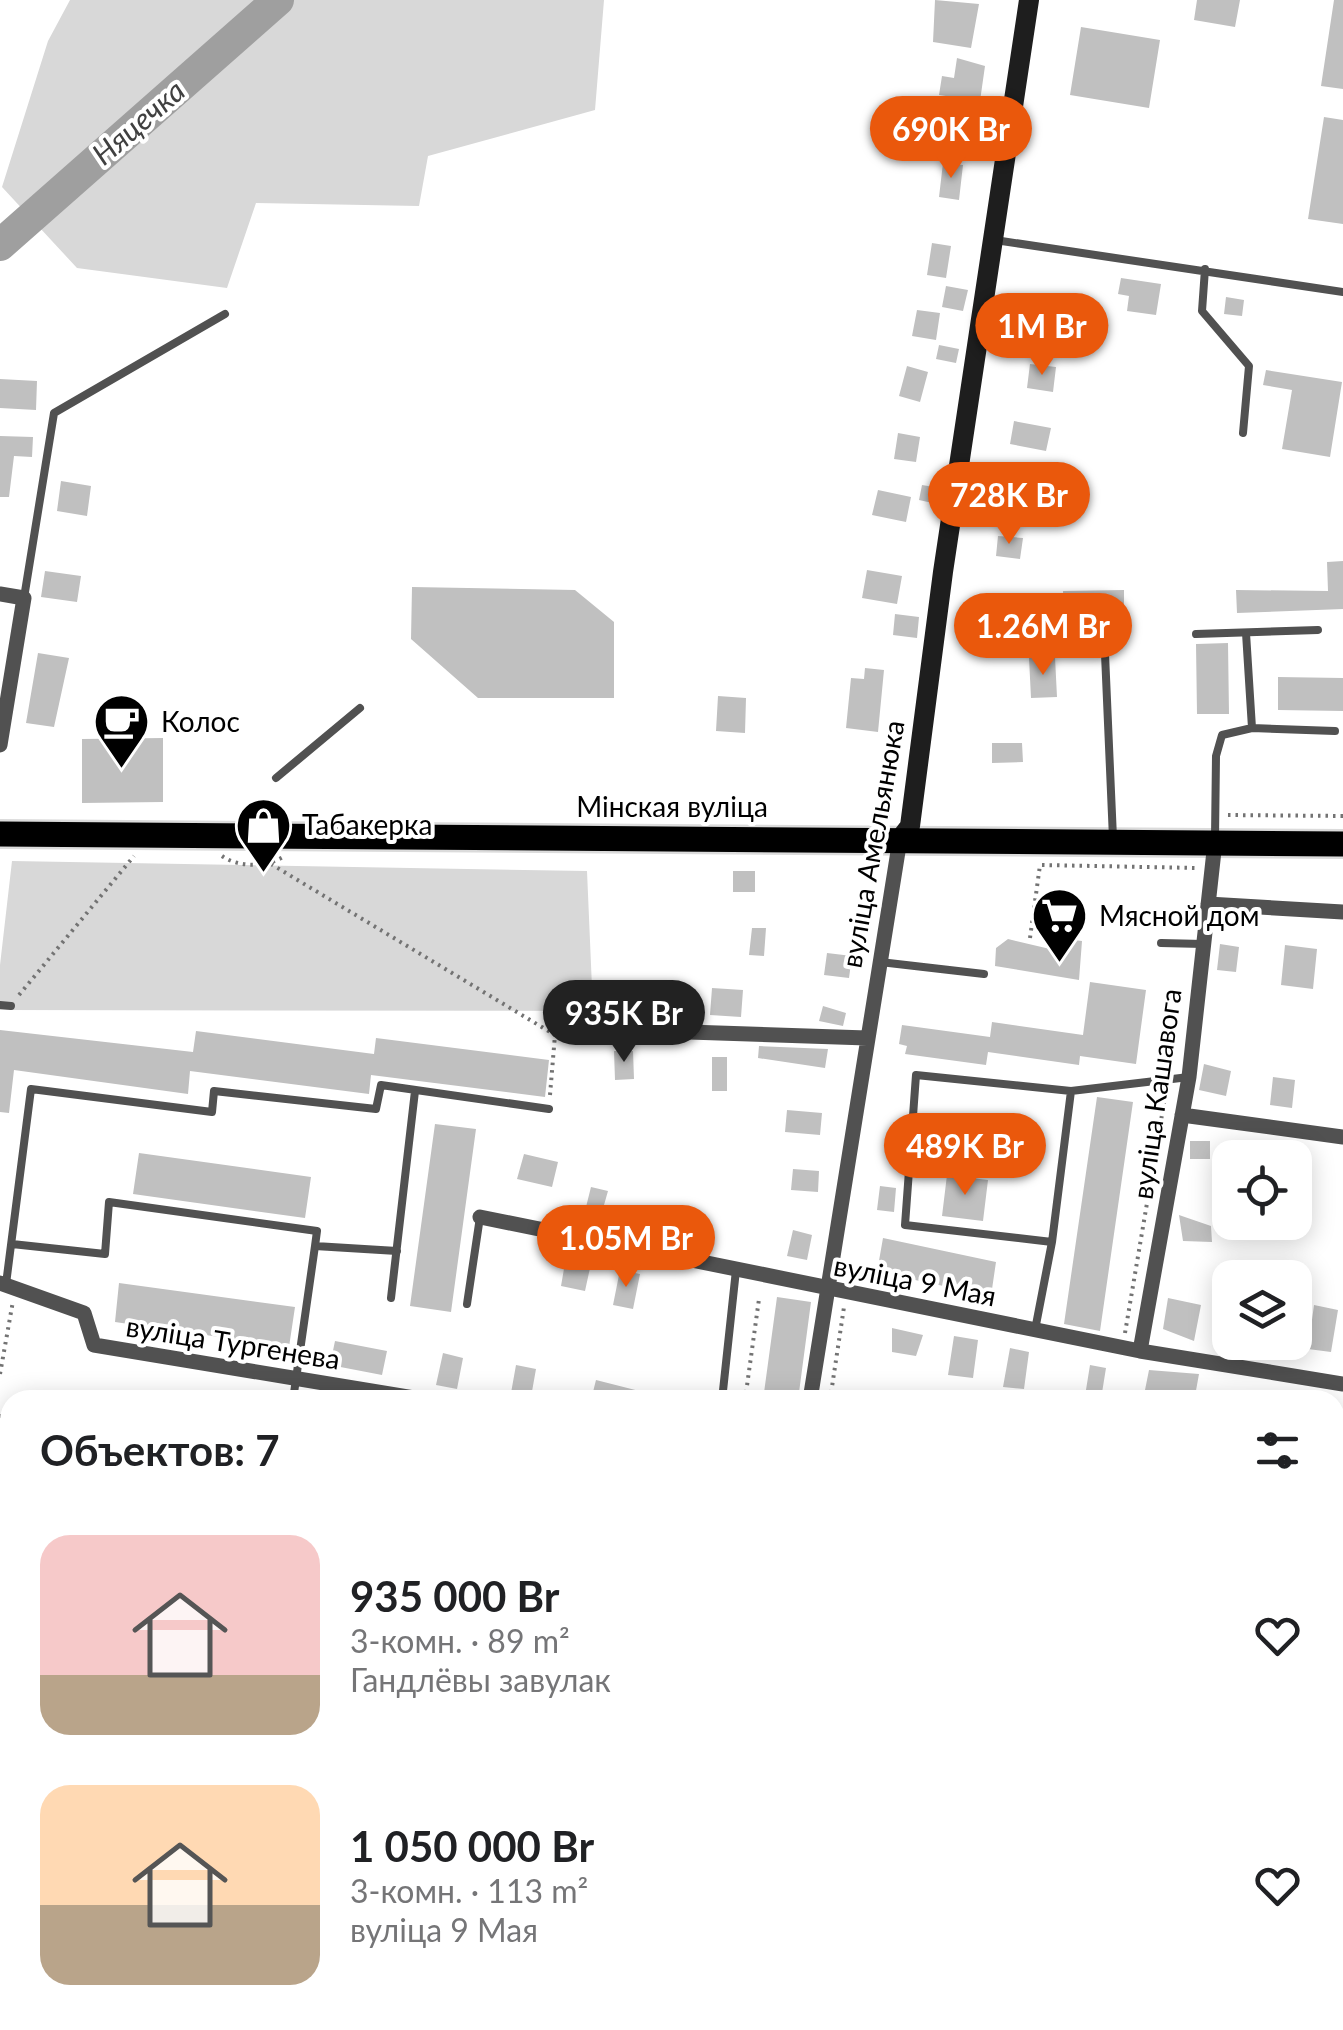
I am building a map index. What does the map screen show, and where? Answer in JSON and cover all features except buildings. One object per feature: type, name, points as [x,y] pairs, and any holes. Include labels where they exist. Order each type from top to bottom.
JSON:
[{"type":"main road","name":"Мінская вуліца","points":[[0,834],[1343,844]]},
{"type":"street","name":"вуліца Амельянюка","points":[[812,1390],[900,838],[910,826],[943,572],[996,240],[1029,0]]},
{"type":"street","points":[[0,594],[24,598],[0,745]]},
{"type":"street","name":"вуліца Кашавога","points":[[1140,1351],[1189,1077],[1215,842]]},
{"type":"street","points":[[1208,904],[1343,912]]},
{"type":"street","points":[[598,1029],[867,1038]]},
{"type":"street","points":[[1182,1115],[1343,1137]]},
{"type":"street","name":"вуліца 9 Мая","points":[[480,1217],[1122,1348],[1343,1384]]},
{"type":"street","name":"вуліца Тургенева","points":[[2,1289],[84,1313],[94,1345],[367,1390]]},
{"type":"lane","points":[[996,240],[1343,292]]},
{"type":"lane","points":[[1204,269],[1202,311],[1248,366],[1243,433]]},
{"type":"lane","points":[[24,598],[54,414],[225,314]]},
{"type":"lane","points":[[1196,634],[1318,630]]},
{"type":"lane","points":[[1246,633],[1252,728]]},
{"type":"lane","points":[[1105,654],[1113,842]]},
{"type":"lane","points":[[276,778],[360,708]]},
{"type":"lane","points":[[1215,842],[1216,756],[1222,735],[1252,728],[1335,731]]},
{"type":"lane","points":[[1161,943],[1203,944]]},
{"type":"lane","points":[[880,962],[984,974]]},
{"type":"lane","points":[[0,1005],[11,1006]]},
{"type":"lane","points":[[1052,1242],[905,1224],[916,1075],[1070,1091],[1189,1077]]},
{"type":"lane","points":[[2,1289],[12,1244],[31,1089],[212,1112],[214,1092],[376,1109],[381,1086],[548,1109]]},
{"type":"lane","points":[[392,1298],[416,1091]]},
{"type":"lane","points":[[1035,1330],[1052,1242],[1070,1091]]},
{"type":"lane","points":[[12,1244],[106,1254],[109,1202],[317,1231],[295,1390]]},
{"type":"lane","points":[[467,1304],[480,1217]]},
{"type":"lane","points":[[315,1246],[397,1251]]},
{"type":"lane","points":[[723,1390],[736,1270]]},
{"type":"path","points":[[11,1006],[137,852]]},
{"type":"path","points":[[270,864],[555,1035],[598,1029]]},
{"type":"path","points":[[1030,938],[1040,865]]},
{"type":"path","points":[[548,1109],[555,1035]]},
{"type":"path","points":[[1122,1348],[1168,1080]]},
{"type":"path","points":[[0,1374],[13,1300],[2,1289]]},
{"type":"path","points":[[831,1390],[846,1292]]},
{"type":"path","points":[[746,1390],[759,1299]]},
{"type":"shaded area","points":[[70,0],[604,0],[595,110],[428,156],[419,206],[256,203],[227,288],[77,268],[2,187],[48,41]]},
{"type":"shaded area","points":[[12,861],[587,871],[593,1011],[0,1010],[0,965]]},
{"type":"waterway","name":"Няцечка","points":[[0,245],[278,0]]},
{"type":"place","name":"Колос","points":[[122,771]]},
{"type":"place","name":"Табакерка","points":[[263,874]]},
{"type":"place","name":"Мясной дом","points":[[1060,965]]}]
